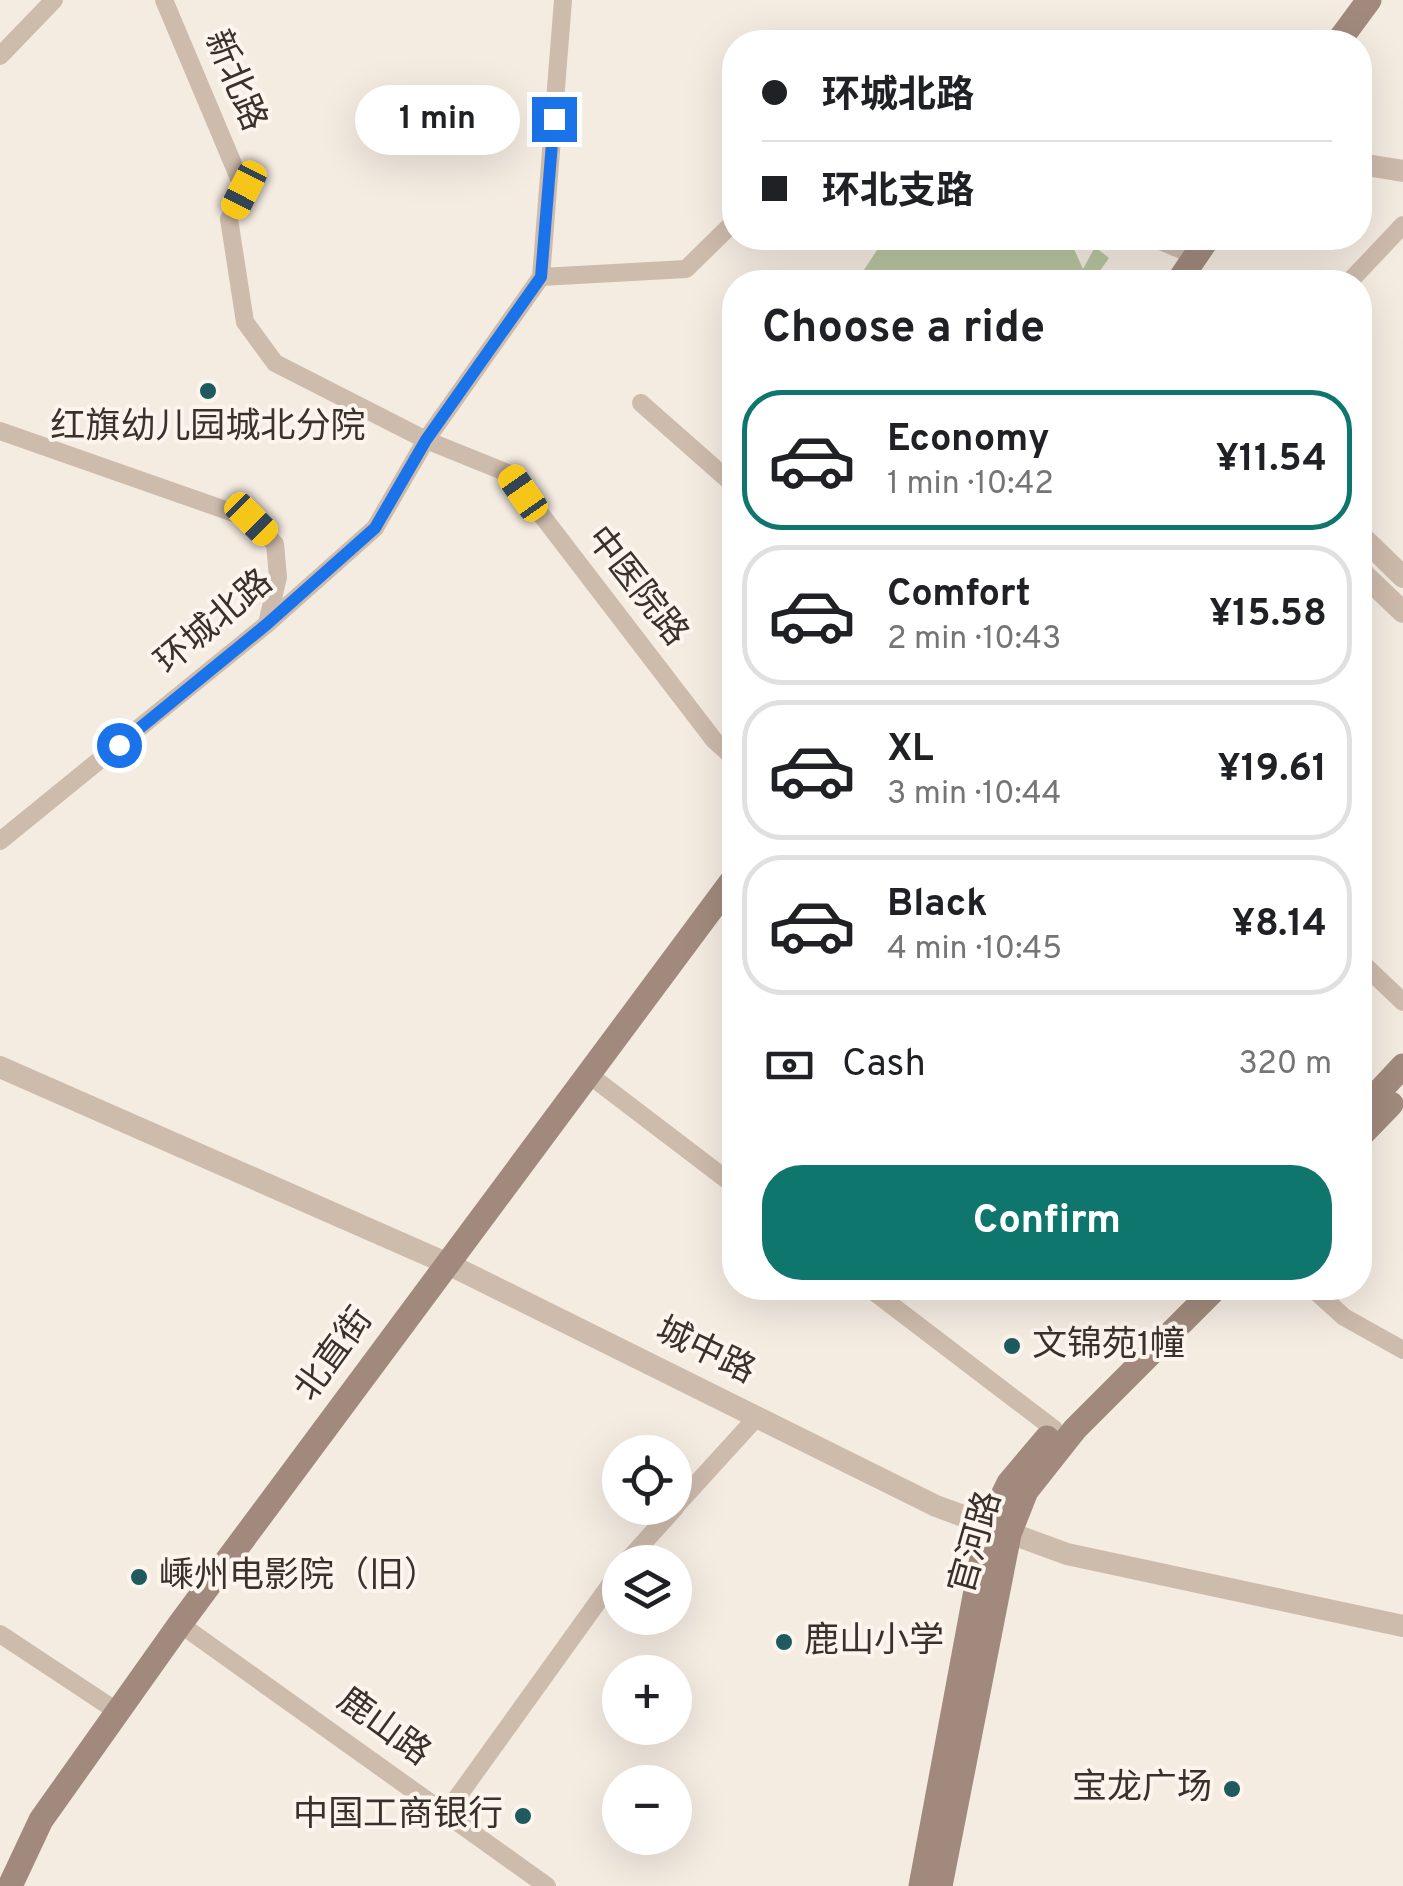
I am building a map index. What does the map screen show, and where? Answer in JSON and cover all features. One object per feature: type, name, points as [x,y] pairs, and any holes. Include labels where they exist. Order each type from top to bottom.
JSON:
[{"type":"main road","points":[[1347,30],[1369,0]]},
{"type":"main road","name":"北直街","points":[[10,1886],[41,1820],[180,1624],[722,894]]},
{"type":"main road","points":[[1372,1099],[1403,1066]]},
{"type":"main road","points":[[1372,1123],[1403,1091]]},
{"type":"main road","name":"官河路","points":[[921,1886],[1010,1482],[1054,1429],[1181,1300]]},
{"type":"main road","name":"官河路","points":[[940,1886],[998,1530],[1075,1429],[1204,1300]]},
{"type":"street","points":[[0,56],[54,0]]},
{"type":"street","name":"新北路","points":[[164,0],[244,190],[230,220],[244,322],[275,364],[426,440]]},
{"type":"street","points":[[563,0],[541,277],[686,270],[722,235]]},
{"type":"street","points":[[1372,166],[1403,172]]},
{"type":"street","points":[[1361,270],[1403,225]]},
{"type":"street","name":"环城北路","points":[[0,841],[267,624],[375,528],[426,440],[541,277]]},
{"type":"street","points":[[642,403],[722,474]]},
{"type":"street","points":[[0,431],[251,519],[275,544],[278,576],[267,624]]},
{"type":"street","name":"中医院路","points":[[426,440],[510,474],[722,747]]},
{"type":"street","points":[[1372,546],[1403,576]]},
{"type":"street","points":[[1372,582],[1403,612]]},
{"type":"street","points":[[1372,972],[1403,1002]]},
{"type":"street","name":"城中路","points":[[0,1067],[446,1264],[936,1506],[1067,1554],[1403,1626]]},
{"type":"street","points":[[588,1074],[722,1176]]},
{"type":"street","points":[[885,1300],[1054,1429]]},
{"type":"street","points":[[1325,1300],[1344,1317],[1403,1350]]},
{"type":"street","points":[[692,1488],[757,1417]]},
{"type":"street","points":[[641,1545],[659,1525]]},
{"type":"street","points":[[446,1813],[602,1597]]},
{"type":"street","name":"鹿山路","points":[[180,1624],[548,1886]]},
{"type":"street","points":[[0,1634],[118,1712]]},
{"type":"green space","points":[[877,250],[1074,250],[1083,269],[1093,250],[1109,258],[1100,270],[864,270]]},
{"type":"place","name":"红旗幼儿园城北分院","points":[[208,391]]},
{"type":"place","name":"文锦苑1幢","points":[[1012,1346]]},
{"type":"place","name":"嵊州电影院（旧）","points":[[139,1577]]},
{"type":"place","name":"鹿山小学","points":[[784,1642]]},
{"type":"place","name":"宝龙广场","points":[[1232,1789]]},
{"type":"place","name":"中国工商银行","points":[[523,1816]]},
{"type":"route","points":[[119,745],[267,624],[375,528],[426,440],[541,277],[554,119]]}]
